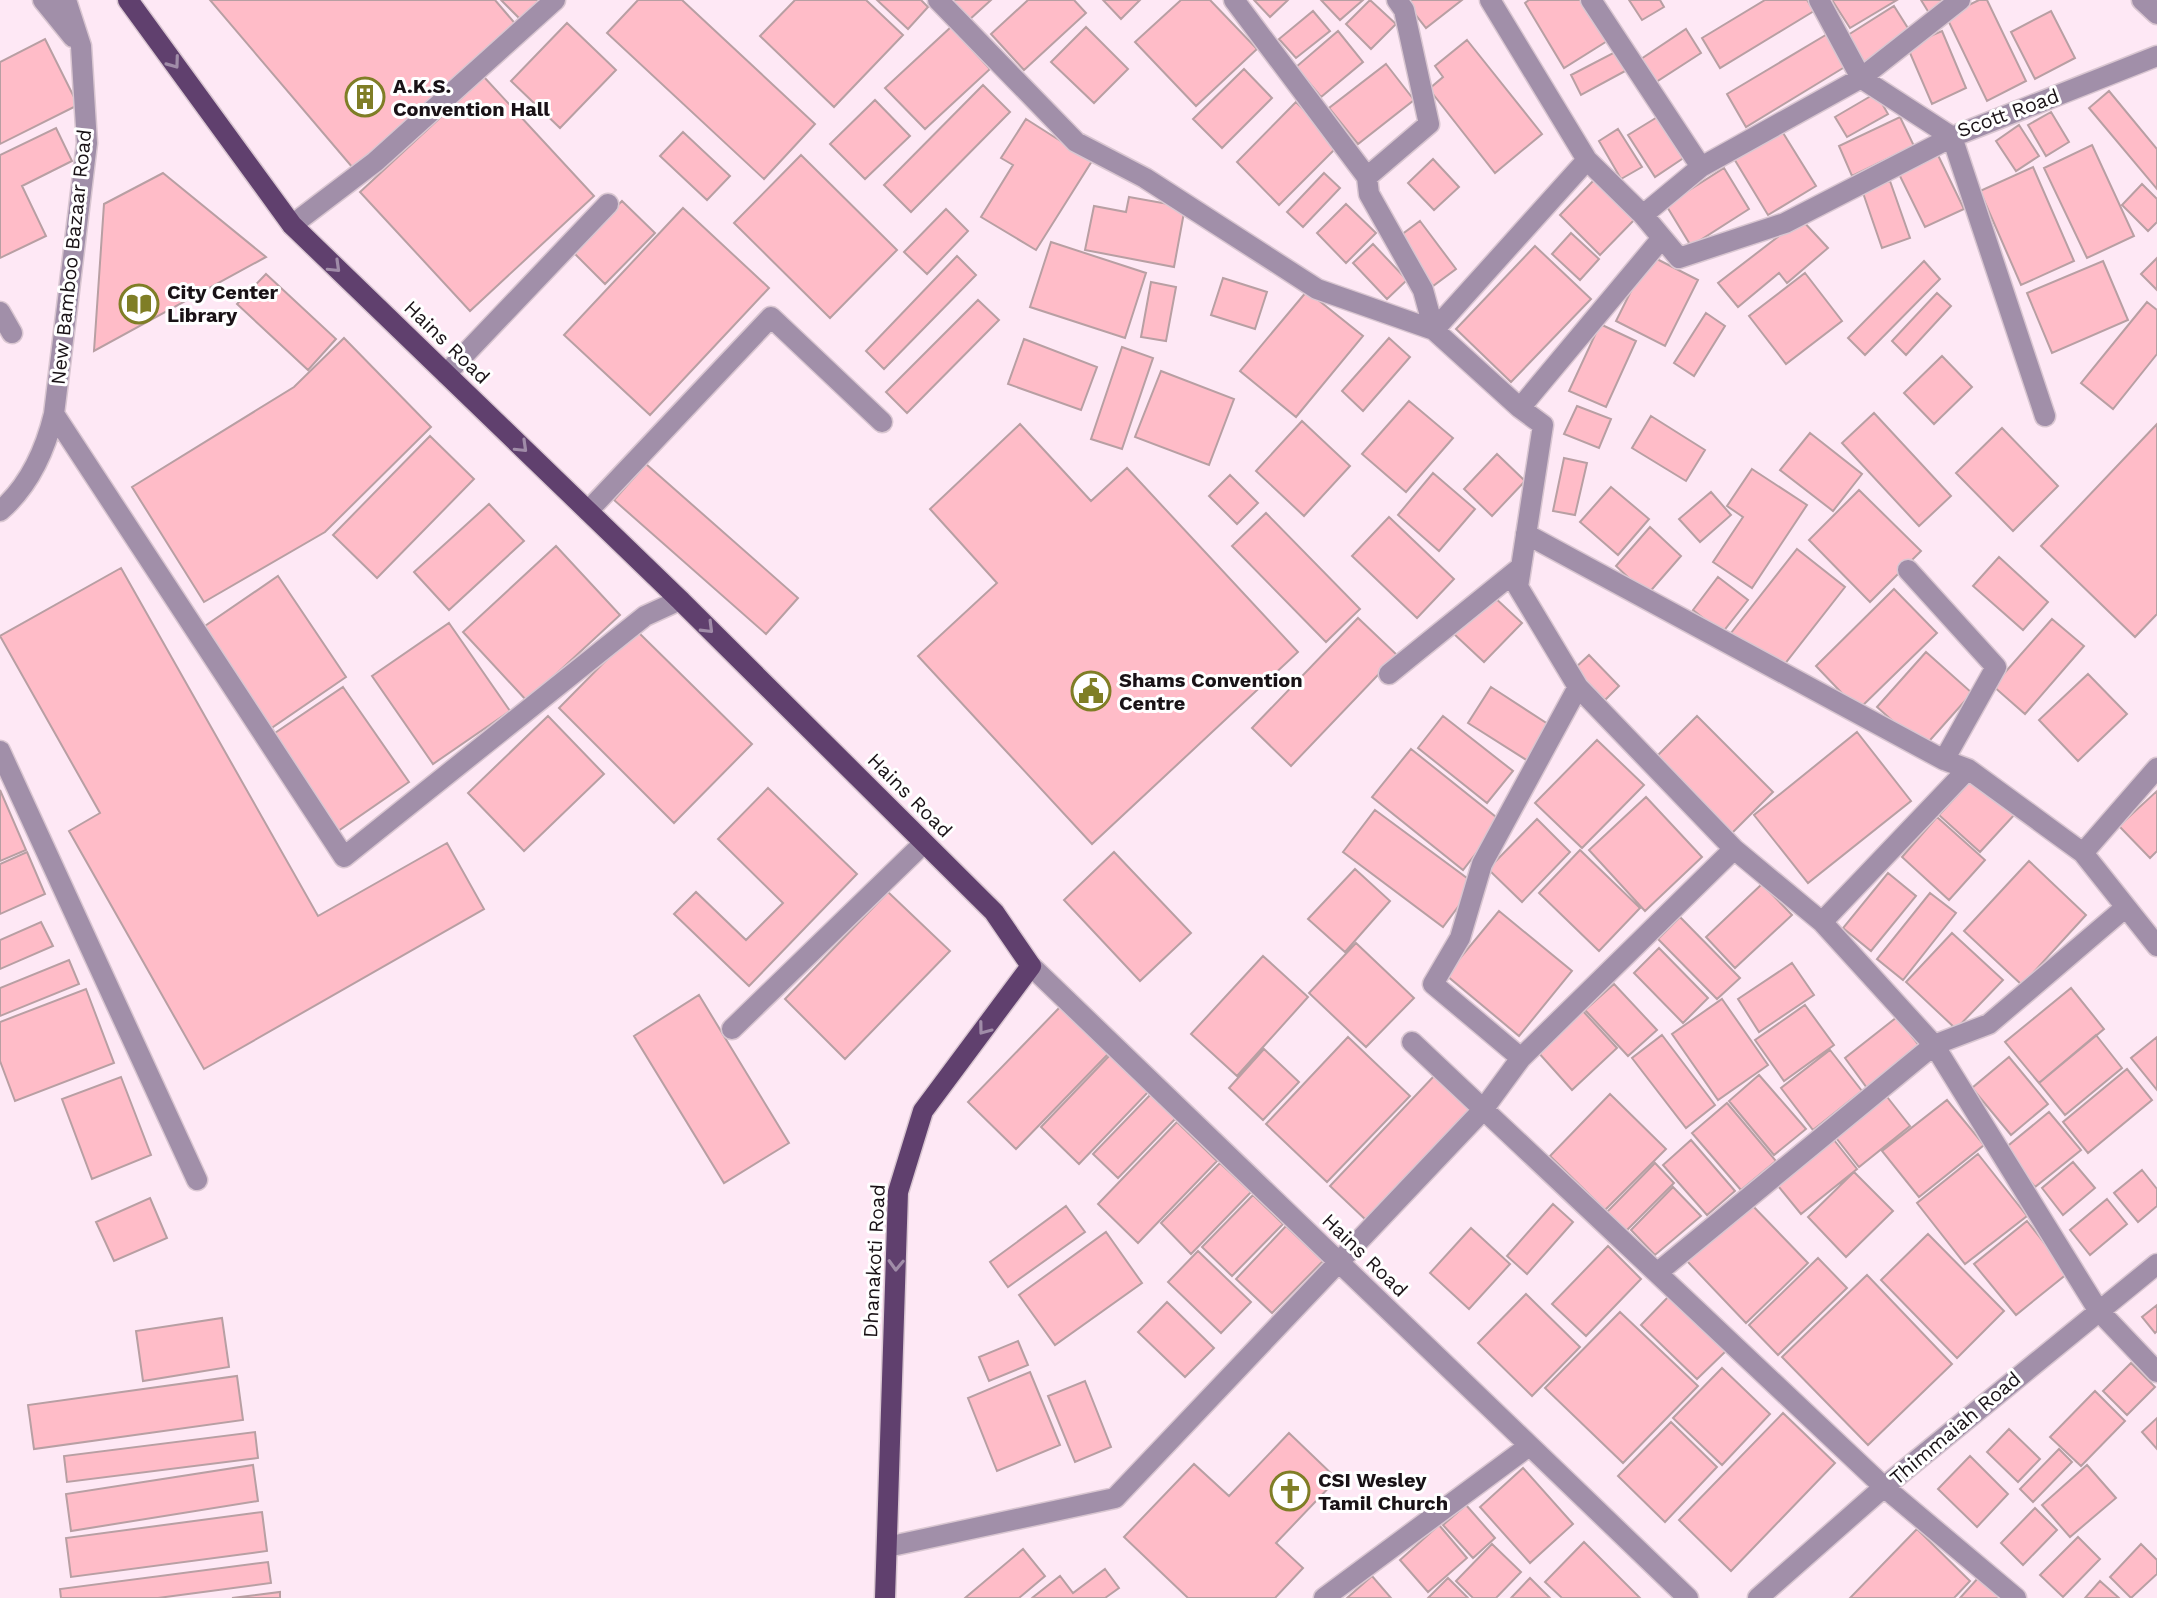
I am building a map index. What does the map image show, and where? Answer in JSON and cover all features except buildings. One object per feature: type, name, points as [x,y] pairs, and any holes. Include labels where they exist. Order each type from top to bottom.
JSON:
[{"type":"main road","name":"Hains Road","points":[[128,0],[292,225],[680,600],[994,912],[1031,966]]},
{"type":"main road","name":"Dhanakoti Road","points":[[885,1598],[898,1192],[923,1111],[1031,966]]},
{"type":"street","points":[[43,0],[81,46]]},
{"type":"street","name":"New Bamboo Bazaar Road","points":[[0,511],[17,497],[46,446],[54,414],[87,143],[81,46],[66,0]]},
{"type":"street","points":[[292,225],[375,162],[555,0]]},
{"type":"street","points":[[938,0],[1076,142],[1145,178],[1317,289],[1434,330],[1543,425],[1518,587],[1578,687],[1734,849],[1822,922],[1934,1045],[2098,1310],[2157,1372]]},
{"type":"street","points":[[1234,0],[1367,177],[1369,194],[1423,290],[1434,330]]},
{"type":"street","points":[[1367,177],[1429,124],[1404,10],[1397,0]]},
{"type":"street","points":[[1490,0],[1587,160],[1643,215],[1679,258],[1785,223],[1952,137],[2045,416]]},
{"type":"street","points":[[1591,0],[1701,167]]},
{"type":"street","name":"Scott Road","points":[[1819,0],[1861,78],[1952,137],[2156,60]]},
{"type":"street","points":[[1643,215],[1701,167],[1861,78],[1960,0]]},
{"type":"street","points":[[2142,0],[2157,14]]},
{"type":"street","points":[[1434,330],[1587,160]]},
{"type":"street","points":[[446,374],[608,204]]},
{"type":"street","points":[[1520,408],[1662,238]]},
{"type":"street","points":[[0,312],[12,333]]},
{"type":"street","points":[[588,511],[771,317],[882,422]]},
{"type":"street","points":[[54,414],[344,857],[645,616],[680,600]]},
{"type":"street","points":[[1526,534],[1944,760],[1968,769],[2083,853],[2157,946]]},
{"type":"street","points":[[1389,674],[1521,567]]},
{"type":"street","points":[[1908,570],[1996,667],[1944,760]]},
{"type":"street","points":[[1521,1058],[1433,984],[1460,938],[1482,864],[1578,687]]},
{"type":"street","points":[[0,751],[197,1180]]},
{"type":"street","points":[[2083,853],[2157,768]]},
{"type":"street","points":[[1822,922],[1968,769]]},
{"type":"street","points":[[732,1029],[924,843]]},
{"type":"street","points":[[887,1547],[1115,1498],[1482,1111],[1521,1058],[1734,849]]},
{"type":"street","points":[[1657,1273],[1934,1045],[1989,1024],[2126,907]]},
{"type":"street","name":"Hains Road","points":[[1031,966],[1688,1598]]},
{"type":"street","points":[[1412,1042],[1884,1487],[2016,1598]]},
{"type":"street","name":"Thimmaiah Road","points":[[1758,1598],[1884,1487],[2157,1264]]},
{"type":"street","points":[[1324,1598],[1529,1446]]},
{"type":"place","name":"A.K.S. Convention Hall","points":[[365,97]]},
{"type":"place","name":"City Center Library","points":[[139,304]]},
{"type":"place","name":"Shams Convention Centre","points":[[1091,691]]},
{"type":"place","name":"CSI Wesley Tamil Church","points":[[1290,1491]]}]
